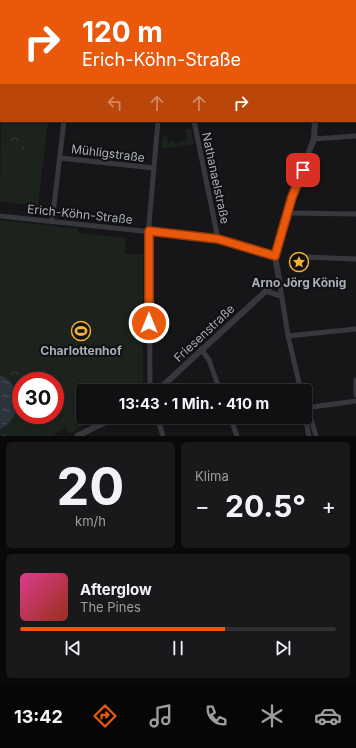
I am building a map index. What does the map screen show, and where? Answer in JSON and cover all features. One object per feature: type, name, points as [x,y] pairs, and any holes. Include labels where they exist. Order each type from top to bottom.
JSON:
[{"type":"street","points":[[52,222],[64,122]]},
{"type":"street","points":[[150,384],[149,231],[158,122]]},
{"type":"street","name":"Nathanaelstraße","points":[[194,122],[218,239]]},
{"type":"street","points":[[299,384],[288,336],[275,256],[294,191],[314,139],[315,122]]},
{"type":"street","points":[[314,139],[356,136]]},
{"type":"street","name":"Mühligstraße","points":[[60,158],[154,168]]},
{"type":"street","points":[[287,213],[356,214]]},
{"type":"street","name":"Erich-Köhn-Straße","points":[[0,216],[218,239],[275,256]]},
{"type":"street","points":[[306,258],[356,258]]},
{"type":"street","name":"Friesenstraße","points":[[164,384],[279,279]]},
{"type":"street","points":[[265,291],[281,296]]},
{"type":"street","points":[[288,336],[356,329]]},
{"type":"street","points":[[201,349],[209,360],[218,384]]},
{"type":"street","points":[[356,380],[356,395]]},
{"type":"street","points":[[312,407],[356,401]]},
{"type":"street","points":[[312,423],[316,436]]},
{"type":"street","points":[[77,436],[102,424]]},
{"type":"street","points":[[159,424],[163,436]]},
{"type":"street","points":[[233,424],[237,436]]},
{"type":"street","points":[[307,424],[309,436]]},
{"type":"green space","points":[[1,122],[48,122],[38,206],[0,201]]},
{"type":"green space","points":[[191,129],[194,144],[161,148],[163,137],[167,137],[167,141],[170,143],[173,140],[175,144],[180,143],[181,140],[185,142],[188,139],[185,130]]},
{"type":"green space","points":[[10,133],[26,135],[24,156],[7,154]]},
{"type":"green space","name":"Charlottenhof","points":[[0,220],[78,229],[78,233],[126,238],[125,254],[143,254],[143,384],[76,384],[76,424],[86,424],[70,434],[65,427],[53,436],[5,436],[13,424],[64,424],[64,372],[29,372],[28,368],[0,365]]},
{"type":"green space","points":[[0,365],[28,368],[29,372],[12,372],[12,424],[13,424],[5,436],[0,436]]},
{"type":"water","points":[[0,375],[12,385],[12,419],[0,429]]},
{"type":"place","name":"Arno Jörg König","points":[[299,262]]},
{"type":"place","name":"Charlottenhof","points":[[81,331]]},
{"type":"route","points":[[149,323],[149,231],[218,239],[275,256],[292,197],[303,170]]}]
